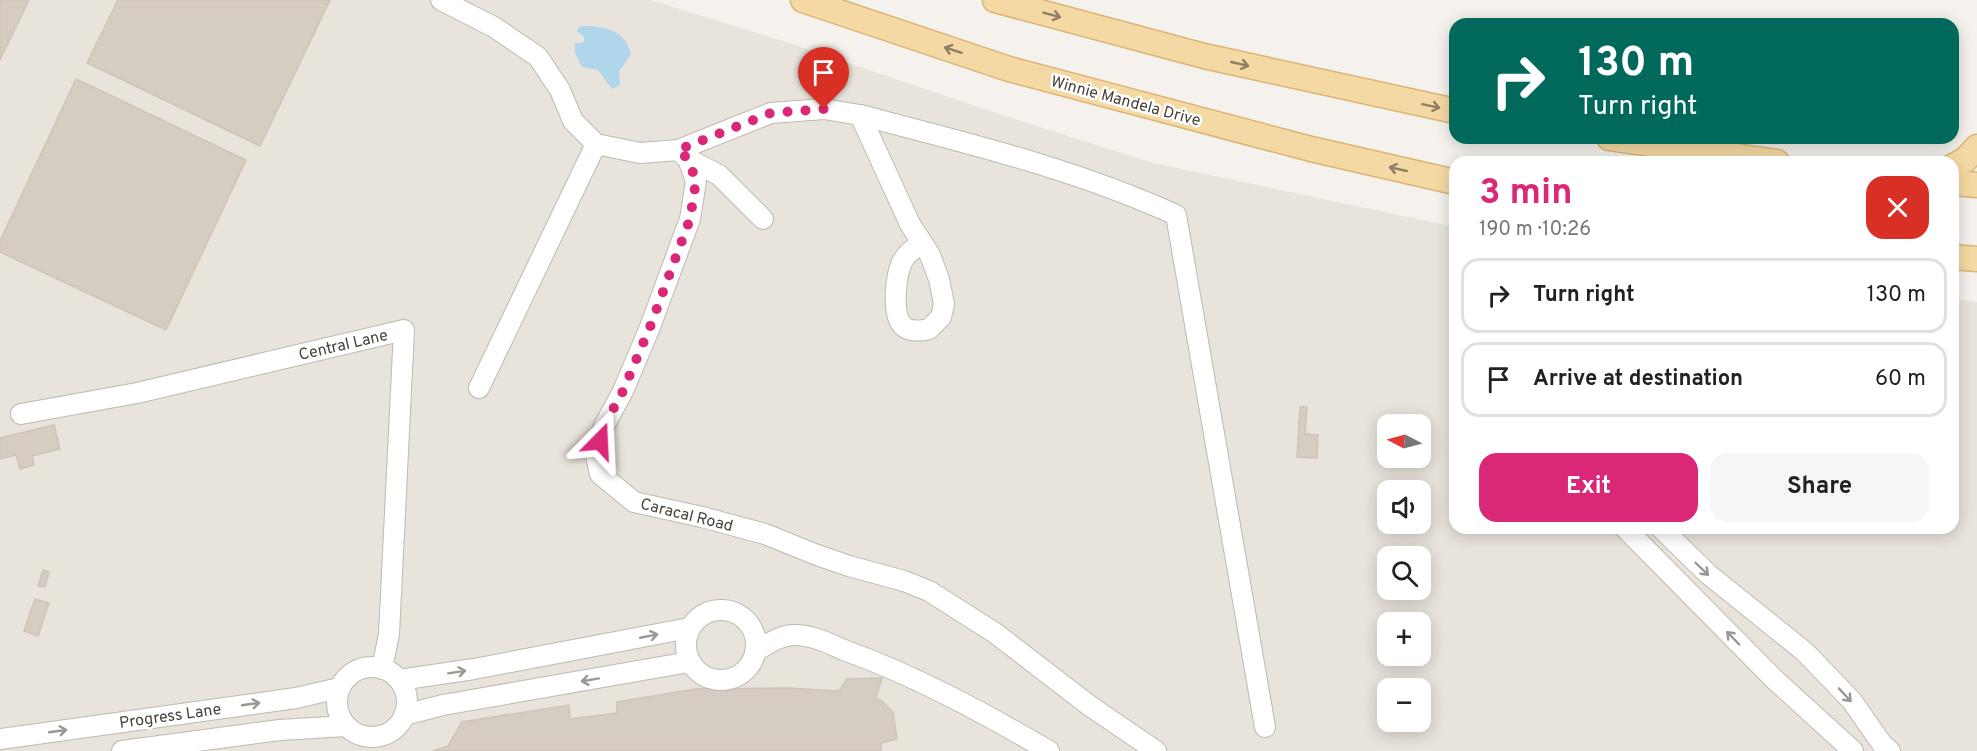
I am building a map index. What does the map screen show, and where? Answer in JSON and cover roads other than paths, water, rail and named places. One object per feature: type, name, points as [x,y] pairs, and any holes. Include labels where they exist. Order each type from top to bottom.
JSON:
[{"type":"main road","name":"Winnie Mandela Drive","points":[[803,0],[1009,69],[1311,149],[1449,181]]},
{"type":"main road","points":[[995,0],[1204,56],[1449,110]]},
{"type":"main road","points":[[1651,144],[1735,156]]},
{"type":"main road","points":[[1959,163],[1977,147]]},
{"type":"main road","points":[[1959,184],[1977,185]]},
{"type":"main road","points":[[1959,258],[1977,260]]},
{"type":"street","points":[[441,0],[494,27],[538,57],[560,90],[573,121],[596,144],[640,153],[683,155],[719,175],[763,219]]},
{"type":"street","points":[[683,155],[771,113],[824,109],[860,115],[960,141],[1088,180],[1131,195],[1176,215],[1265,727]]},
{"type":"street","points":[[860,115],[910,224],[922,243]]},
{"type":"street","points":[[479,388],[596,144]]},
{"type":"street","name":"Caracal Road","points":[[683,155],[696,181],[690,219],[650,327],[623,391],[604,426],[596,456],[600,474],[634,502],[765,534],[828,558],[929,591],[995,633],[1090,706],[1156,751]]},
{"type":"street","name":"Central Lane","points":[[21,414],[137,393],[404,330],[389,634],[381,669]]},
{"type":"street","points":[[1631,534],[1774,679],[1853,751]]},
{"type":"street","points":[[1666,534],[1708,574],[1806,652],[1852,701],[1882,744],[1890,751]]},
{"type":"street","points":[[713,610],[729,610],[744,617],[753,630],[757,645],[753,661],[743,673],[729,680],[713,681],[699,674],[689,662],[685,645],[689,628],[699,616],[713,610]]},
{"type":"street","points":[[399,680],[474,669],[689,628]]},
{"type":"street","points":[[755,652],[769,643],[790,635],[810,637],[872,660],[959,701],[1049,751]]},
{"type":"street","points":[[404,715],[443,705],[689,662]]},
{"type":"street","points":[[372,667],[381,669],[391,673],[399,680],[405,691],[407,703],[404,715],[393,730],[377,744],[354,733],[346,726],[340,718],[337,698],[339,688],[352,673],[372,667]]},
{"type":"street","name":"Progress Lane","points":[[0,739],[296,698],[339,688]]},
{"type":"street","name":"Progress Lane","points":[[122,751],[280,730],[346,726]]},
{"type":"water","points":[[579,27],[608,29],[620,35],[628,46],[631,54],[619,72],[620,85],[612,89],[598,70],[582,67],[575,53],[575,43],[584,41],[584,37],[577,31]]}]
